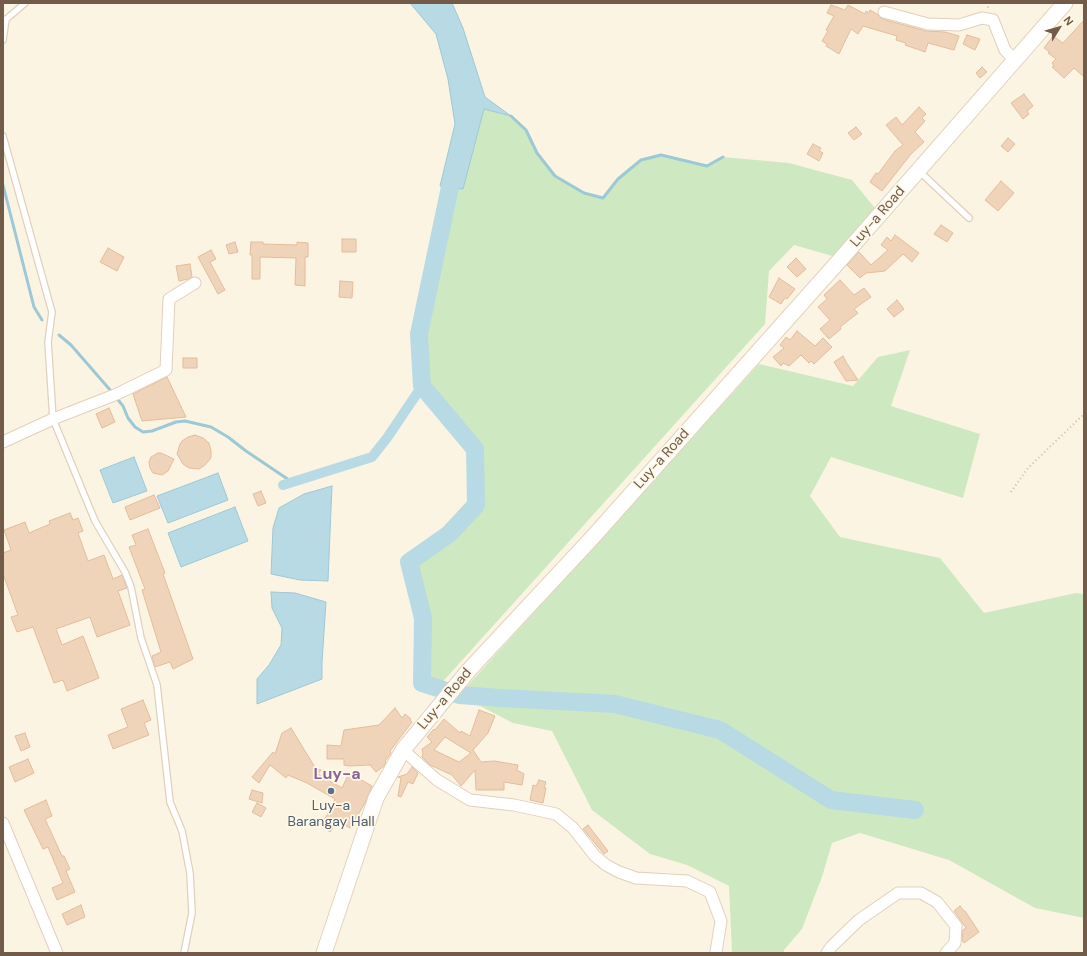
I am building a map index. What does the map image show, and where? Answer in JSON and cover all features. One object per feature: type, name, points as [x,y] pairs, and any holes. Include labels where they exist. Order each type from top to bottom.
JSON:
[{"type":"main road","name":"Luy-a Road","points":[[324,953],[376,798],[403,750],[469,670],[592,538],[1065,3]]},
{"type":"street","points":[[884,12],[928,24],[959,25],[982,18],[993,20],[1004,50],[1015,61]]},
{"type":"street","points":[[3,442],[53,419],[117,394],[166,370],[169,299],[195,282]]},
{"type":"street","points":[[403,750],[437,780],[470,800],[556,814],[573,828],[595,856],[606,865],[619,872],[636,878],[687,881],[710,892],[720,921],[716,952]]},
{"type":"street","points":[[3,823],[57,953]]},
{"type":"street","points":[[827,953],[831,947],[859,920],[898,893],[920,894],[938,902],[956,926],[955,943],[946,953]]},
{"type":"lane","points":[[3,40],[4,20],[25,3]]},
{"type":"lane","points":[[3,136],[52,312],[48,342],[53,419],[95,521],[125,572],[129,582],[141,638],[157,685],[170,802],[182,831],[190,873],[192,913],[184,953]]},
{"type":"lane","points":[[918,171],[969,218]]},
{"type":"path","points":[[1011,492],[1028,468],[1084,414]]},
{"type":"green space","points":[[484,109],[511,116],[526,130],[537,153],[555,176],[584,193],[603,198],[618,179],[641,160],[661,155],[707,166],[723,157],[789,163],[852,180],[879,213],[839,258],[794,245],[769,271],[765,324],[438,687],[422,683],[423,618],[409,562],[449,534],[476,505],[475,449],[422,386],[419,334],[450,187],[463,189]]},
{"type":"green space","points":[[910,350],[891,406],[980,434],[963,498],[831,457],[810,496],[840,537],[940,558],[984,613],[1076,593],[1084,594],[1084,918],[1035,908],[949,860],[860,833],[832,843],[822,877],[802,929],[784,950],[784,953],[732,953],[729,886],[687,865],[650,854],[592,810],[552,731],[513,723],[459,695],[759,364],[853,386],[878,357]]},
{"type":"water","points":[[410,3],[452,3],[463,28],[485,97],[511,116],[484,109],[463,189],[440,186],[455,124],[448,79],[436,34]]},
{"type":"water","points":[[134,457],[147,491],[113,503],[100,470]]},
{"type":"water","points":[[218,473],[228,500],[168,523],[157,496]]},
{"type":"water","points":[[332,486],[328,581],[300,580],[271,574],[273,528],[279,508],[304,494]]},
{"type":"water","points":[[235,507],[248,541],[181,567],[168,533]]},
{"type":"water","points":[[271,592],[295,593],[326,602],[322,679],[257,704],[257,679],[269,665],[281,645],[282,628],[272,608]]},
{"type":"building","points":[[831,5],[845,10],[848,5],[865,14],[866,11],[869,13],[870,10],[882,19],[926,31],[945,32],[959,36],[954,50],[928,43],[925,52],[896,40],[897,36],[863,26],[858,34],[851,29],[839,54],[826,46],[827,44],[822,41],[834,16],[827,13]]},
{"type":"building","points":[[1084,20],[1084,77],[1074,68],[1064,78],[1052,67],[1054,66],[1052,63],[1056,59],[1044,48],[1053,36],[1063,43]]},
{"type":"building","points":[[967,35],[980,39],[975,50],[963,44]]},
{"type":"building","points":[[982,67],[987,72],[980,78],[976,73]]},
{"type":"building","points":[[1024,94],[1033,106],[1027,111],[1029,114],[1023,119],[1011,103]]},
{"type":"building","points":[[919,107],[926,114],[922,118],[925,121],[915,132],[924,142],[911,154],[882,191],[870,182],[876,173],[878,174],[895,151],[903,145],[886,125],[896,117],[902,125]]},
{"type":"building","points":[[856,127],[862,134],[854,140],[848,133]]},
{"type":"building","points":[[1008,138],[1015,144],[1008,152],[1001,146]]},
{"type":"building","points":[[813,144],[821,148],[819,151],[823,153],[819,161],[807,154]]},
{"type":"building","points":[[1001,181],[1014,193],[998,211],[985,200]]},
{"type":"building","points":[[941,225],[953,233],[947,242],[934,234]]},
{"type":"building","points":[[895,235],[919,253],[912,262],[903,254],[885,271],[866,273],[860,278],[847,265],[859,252],[871,265],[888,250],[881,245],[887,237],[891,241]]},
{"type":"building","points":[[342,239],[356,239],[356,252],[342,252]]},
{"type":"building","points":[[235,242],[238,252],[229,254],[226,245]]},
{"type":"building","points":[[251,242],[263,242],[263,244],[297,245],[297,242],[308,243],[308,257],[305,257],[305,286],[295,285],[296,258],[260,257],[260,279],[252,279],[252,255],[250,255]]},
{"type":"building","points":[[108,248],[124,257],[117,271],[100,262]]},
{"type":"building","points":[[211,250],[216,259],[210,262],[225,290],[218,294],[198,257]]},
{"type":"building","points":[[796,258],[806,269],[797,277],[787,267]]},
{"type":"building","points":[[190,264],[192,277],[179,281],[176,266]]},
{"type":"building","points":[[779,278],[795,289],[781,304],[769,297]]},
{"type":"building","points":[[840,280],[854,295],[864,288],[871,297],[854,309],[858,313],[840,327],[841,329],[829,339],[820,329],[830,320],[818,307],[827,299],[824,295]]},
{"type":"building","points":[[340,281],[353,282],[352,298],[339,297]]},
{"type":"building","points":[[897,300],[904,309],[894,317],[887,309]]},
{"type":"building","points":[[797,331],[815,346],[823,338],[832,347],[814,364],[811,361],[809,363],[801,355],[789,366],[783,363],[781,366],[773,357],[784,348],[780,345],[786,337],[790,340]]},
{"type":"building","points":[[843,356],[858,380],[846,381],[834,362]]},
{"type":"building","points":[[183,358],[197,358],[197,368],[183,368]]},
{"type":"building","points":[[167,377],[186,417],[142,421],[133,394]]},
{"type":"building","points":[[109,408],[115,422],[102,428],[96,414]]},
{"type":"building","points":[[195,435],[203,438],[209,443],[211,451],[211,458],[199,469],[189,468],[183,464],[177,454],[182,441]]},
{"type":"building","points":[[158,453],[174,459],[168,471],[162,475],[153,473],[150,468],[149,462],[151,457]]},
{"type":"building","points":[[261,491],[266,503],[258,506],[253,494]]},
{"type":"building","points":[[154,495],[160,508],[130,520],[125,507]]},
{"type":"building","points":[[70,513],[73,520],[78,518],[83,531],[78,533],[88,561],[104,555],[113,579],[122,575],[127,588],[118,591],[130,625],[97,637],[90,617],[56,629],[62,645],[83,636],[99,678],[67,691],[63,680],[54,683],[33,627],[17,632],[11,617],[18,615],[3,574],[3,553],[11,550],[4,530],[25,522],[29,533],[50,524],[49,521]]},
{"type":"building","points":[[148,529],[165,573],[163,574],[193,659],[173,669],[170,662],[155,667],[152,656],[161,652],[142,590],[145,589],[129,547],[136,545],[132,535]]},
{"type":"building","points":[[143,700],[151,720],[144,723],[149,735],[113,749],[108,735],[128,727],[121,709]]},
{"type":"building","points":[[395,708],[402,718],[405,714],[411,719],[410,720],[412,722],[390,751],[391,753],[385,761],[384,766],[376,772],[370,765],[349,766],[344,765],[344,759],[327,759],[327,745],[341,746],[344,730],[379,725]]},
{"type":"building","points":[[479,710],[495,716],[488,733],[473,750],[481,762],[494,761],[518,765],[517,770],[524,774],[522,785],[504,782],[504,790],[476,790],[475,770],[461,786],[452,775],[430,765],[422,757],[422,749],[432,742],[427,737],[444,719],[460,733],[461,731],[470,736]],"holes":[[[445,737],[471,753],[459,762],[434,750]]]},
{"type":"building","points":[[291,728],[316,769],[321,770],[318,774],[342,788],[349,773],[372,786],[365,803],[350,828],[338,821],[330,832],[320,824],[326,817],[335,799],[307,783],[288,775],[286,778],[270,765],[259,783],[252,777],[273,752],[275,754],[282,733]]},
{"type":"building","points":[[25,733],[30,747],[21,751],[15,736]]},
{"type":"building","points":[[28,759],[34,773],[15,782],[9,767]]},
{"type":"building","points":[[412,767],[418,773],[413,784],[408,782],[401,797],[398,796],[401,778],[398,777],[407,774]]},
{"type":"building","points":[[539,780],[546,782],[543,803],[530,800],[533,785],[536,786]]},
{"type":"building","points":[[252,790],[263,793],[262,803],[249,799]]},
{"type":"building","points":[[46,800],[52,816],[45,819],[62,856],[64,856],[70,869],[66,871],[75,892],[57,900],[52,888],[63,883],[48,847],[43,849],[24,810]]},
{"type":"building","points":[[257,803],[266,808],[261,817],[252,812]]},
{"type":"building","points":[[588,825],[608,851],[604,854],[583,829]]},
{"type":"building","points":[[81,905],[85,917],[67,925],[62,914]]},
{"type":"building","points":[[960,906],[979,932],[964,943],[962,940],[963,930],[966,928],[954,911]]},
{"type":"waterway","points":[[511,116],[526,130],[537,153],[555,176],[584,193],[603,198],[618,179],[641,160],[661,155],[707,166],[723,157]]},
{"type":"waterway","points":[[3,185],[34,307],[42,320]]},
{"type":"waterway","points":[[450,187],[419,334],[422,386],[475,449],[476,505],[449,534],[409,562],[423,618],[422,683],[459,695],[615,704],[720,730],[831,800],[915,810]]},
{"type":"waterway","points":[[59,335],[71,345],[111,391],[123,406],[128,418],[135,427],[143,432],[152,431],[176,422],[185,421],[211,427],[228,437],[292,482]]},
{"type":"waterway","points":[[283,485],[372,457],[387,438],[422,386]]},
{"type":"place","name":"Luy-a Barangay Hall","points":[[331,791]]},
{"type":"district","name":"Luy-a","points":[[337,775]]}]
